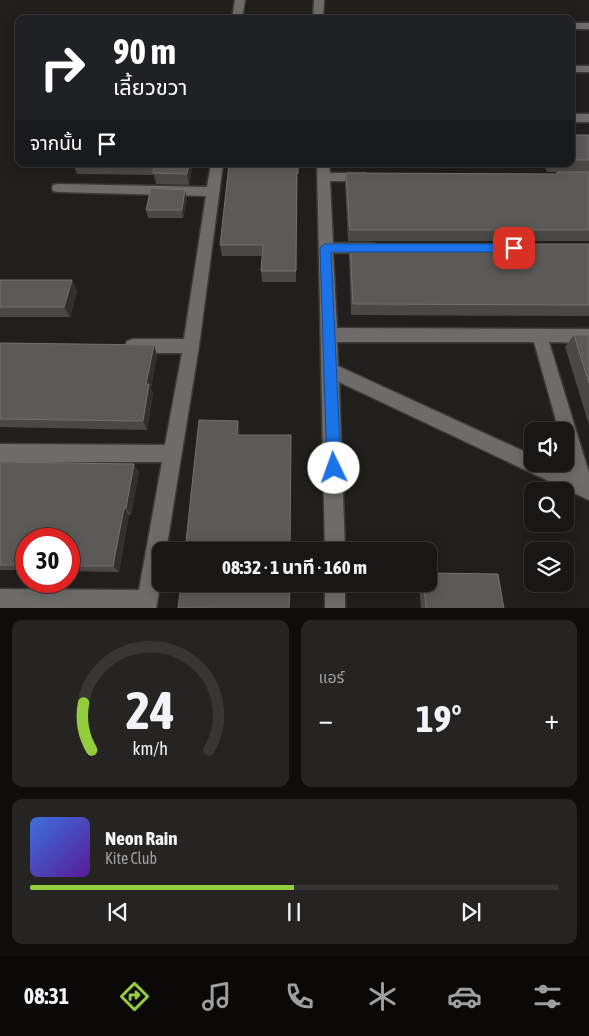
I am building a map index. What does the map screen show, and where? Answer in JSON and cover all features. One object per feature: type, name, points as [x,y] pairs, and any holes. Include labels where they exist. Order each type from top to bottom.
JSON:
[{"type":"street","points":[[238,15],[240,0]]},
{"type":"street","points":[[318,15],[319,0]]},
{"type":"street","points":[[575,26],[589,26]]},
{"type":"street","points":[[575,69],[589,69]]},
{"type":"street","points":[[575,118],[589,118]]},
{"type":"street","points":[[0,599],[146,604],[191,346],[217,167]]},
{"type":"street","points":[[335,542],[323,170],[382,177]]},
{"type":"street","points":[[58,188],[213,192]]},
{"type":"street","points":[[325,248],[384,248]]},
{"type":"street","points":[[328,335],[589,336]]},
{"type":"street","points":[[540,336],[582,480],[588,490]]},
{"type":"street","points":[[115,345],[191,346]]},
{"type":"street","points":[[329,369],[524,460]]},
{"type":"street","points":[[0,453],[172,454]]},
{"type":"street","points":[[550,472],[588,490]]},
{"type":"street","points":[[335,592],[335,608]]},
{"type":"building","points":[[575,135],[589,135],[589,160],[575,160]]},
{"type":"building","points":[[154,167],[188,167],[187,174],[153,173]]},
{"type":"building","points":[[229,167],[297,167],[296,271],[261,271],[263,245],[220,245]]},
{"type":"building","points":[[557,172],[589,172],[589,230],[350,230],[346,173],[558,174]]},
{"type":"building","points":[[151,188],[185,190],[182,210],[146,210]]},
{"type":"building","points":[[350,244],[589,244],[589,305],[353,304]]},
{"type":"building","points":[[0,280],[72,280],[64,307],[0,307]]},
{"type":"building","points":[[574,335],[589,335],[589,383]]},
{"type":"building","points":[[0,343],[154,345],[146,384],[149,384],[143,421],[0,419]]},
{"type":"building","points":[[199,420],[238,421],[237,435],[291,435],[290,542],[186,542]]},
{"type":"building","points":[[0,462],[134,464],[113,566],[80,566],[80,528],[15,528],[15,565],[0,565]]},
{"type":"building","points":[[437,573],[498,574],[504,608],[426,608],[425,592],[437,592]]},
{"type":"building","points":[[180,592],[290,592],[289,608],[178,608]]},
{"type":"route","points":[[334,468],[325,248],[514,248]]}]
